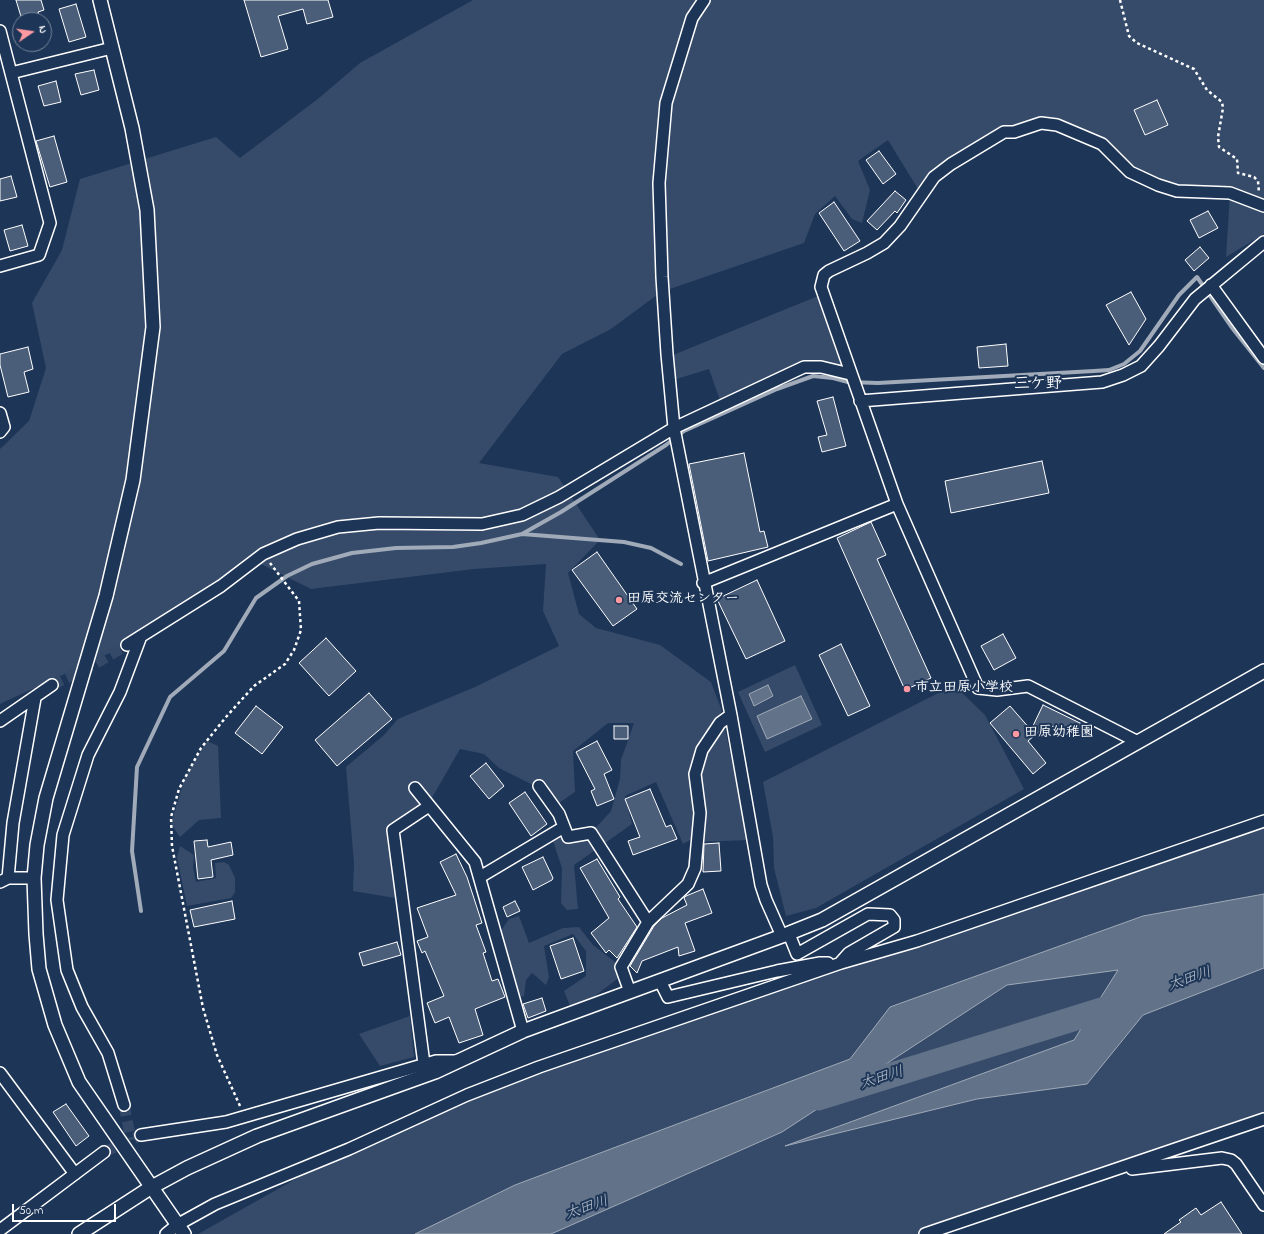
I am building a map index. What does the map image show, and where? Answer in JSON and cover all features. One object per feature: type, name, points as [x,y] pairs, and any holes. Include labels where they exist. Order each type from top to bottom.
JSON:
[{"type":"street","points":[[100,0],[132,128],[147,210],[153,327],[133,480],[106,596],[46,798],[37,845],[34,878],[39,969],[56,1025],[79,1082],[150,1188],[180,1229]]},
{"type":"street","points":[[704,0],[692,18],[666,103],[659,183],[662,277],[674,428],[703,583],[731,715],[761,885],[766,900],[797,954],[868,914],[890,915],[894,920],[894,927],[849,953],[841,963]]},
{"type":"street","points":[[0,31],[50,223],[39,255],[0,266]]},
{"type":"street","points":[[11,73],[112,48]]},
{"type":"street","points":[[1138,742],[1028,686],[996,690],[978,688],[897,504],[850,374],[821,287],[824,276],[829,271],[884,243],[900,226],[934,177],[951,164],[1004,132],[1014,132],[1041,123],[1057,125],[1102,144],[1130,172],[1158,185],[1177,191],[1230,193],[1263,205]]},
{"type":"street","points":[[860,401],[1102,382],[1123,375],[1141,366],[1159,346],[1195,298],[1264,242]]},
{"type":"street","points":[[1211,285],[1264,358]]},
{"type":"street","points":[[127,645],[221,586],[263,554],[297,540],[338,527],[379,523],[482,524],[522,515],[559,497],[674,428],[804,367],[821,367],[850,374]]},
{"type":"street","points":[[0,413],[4,427],[0,432]]},
{"type":"street","points":[[703,583],[897,504]]},
{"type":"street","points":[[124,1105],[108,1053],[82,1007],[67,970],[57,900],[63,835],[88,755],[120,692],[141,636]]},
{"type":"street","points":[[79,1234],[150,1188],[187,1168],[257,1136],[435,1072],[523,1031],[822,920],[1264,671]]},
{"type":"street","points":[[0,721],[52,685]]},
{"type":"street","points":[[34,878],[4,880],[35,698]]},
{"type":"street","points":[[630,992],[621,967],[648,922],[688,884],[695,868],[700,813],[695,774],[702,750],[720,723],[731,715]]},
{"type":"street","points":[[539,786],[559,814],[568,837],[591,833],[648,922]]},
{"type":"street","points":[[415,788],[475,862],[523,1031]]},
{"type":"street","points":[[424,1064],[392,830],[429,806]]},
{"type":"street","points":[[166,1234],[180,1229],[215,1204],[349,1149],[467,1095],[546,1065],[841,963],[917,941],[1264,821]]},
{"type":"street","points":[[480,877],[564,827]]},
{"type":"street","points":[[660,981],[668,997],[820,963],[841,963]]},
{"type":"street","points":[[141,1135],[226,1122],[424,1064],[436,1061],[458,1061]]},
{"type":"street","points":[[0,1073],[75,1174]]},
{"type":"street","points":[[925,1234],[1264,1119]]},
{"type":"street","points":[[0,1230],[104,1152]]},
{"type":"street","points":[[1115,1170],[1222,1158],[1231,1160],[1236,1164],[1264,1205]]},
{"type":"path","points":[[1120,0],[1129,36],[1136,43],[1194,69],[1206,90],[1222,102],[1223,108],[1218,137],[1220,147],[1237,159],[1238,173],[1254,177],[1258,181],[1263,205]]},
{"type":"path","points":[[244,1117],[217,1055],[203,1008],[172,846],[171,817],[180,790],[197,754],[220,723],[254,686],[285,664],[294,650],[301,630],[299,601],[263,554]]},
{"type":"shaded area","points":[[473,0],[1264,0],[1264,234],[1226,257],[1230,193],[1165,188],[1078,127],[1004,132],[921,194],[888,140],[858,161],[870,190],[862,223],[852,219],[835,196],[815,214],[804,243],[661,292],[611,329],[562,354],[479,463],[558,477],[600,540],[568,573],[579,614],[596,628],[660,645],[711,682],[722,711],[703,755],[725,729],[749,840],[697,842],[697,836],[683,844],[656,782],[625,796],[632,824],[574,865],[578,909],[567,910],[561,903],[562,868],[552,838],[564,827],[568,837],[591,833],[611,811],[620,779],[621,760],[634,723],[608,723],[573,751],[575,792],[553,807],[537,787],[499,768],[484,754],[460,749],[426,808],[393,830],[400,888],[395,898],[353,891],[354,863],[346,767],[384,735],[398,719],[475,687],[559,646],[543,611],[546,564],[474,569],[311,589],[255,561],[127,645],[0,704],[0,449],[29,421],[46,368],[32,303],[62,250],[80,179],[216,137],[240,158],[319,98],[360,63]]},
{"type":"shaded area","points":[[823,294],[844,372],[810,367],[722,406],[709,369],[670,381],[668,357]]},
{"type":"shaded area","points":[[795,665],[822,725],[765,752],[738,692]]},
{"type":"shaded area","points":[[954,685],[985,715],[1024,789],[816,908],[786,916],[774,868],[773,837],[763,782]]},
{"type":"shaded area","points":[[207,741],[218,746],[221,818],[199,820],[180,837],[171,824],[185,777]]},
{"type":"shaded area","points":[[1264,823],[1264,1119],[920,1234],[198,1234],[349,1149],[539,1067]]},
{"type":"shaded area","points":[[180,846],[194,855],[193,867],[196,882],[216,878],[215,863],[224,862],[229,865],[235,878],[235,892],[231,898],[187,906],[177,857]]},
{"type":"shaded area","points":[[519,916],[529,943],[563,928],[579,927],[593,945],[615,962],[621,976],[573,1013],[564,991],[586,976],[586,951],[573,934],[544,946],[549,977],[546,985],[532,973],[526,980],[524,996],[514,998],[498,935],[509,919]]},
{"type":"shaded area","points":[[410,1016],[414,1057],[380,1066],[359,1034]]},
{"type":"water","points":[[768,685],[773,696],[754,706],[749,694]]},
{"type":"water","points":[[801,696],[812,719],[767,739],[757,716]]},
{"type":"water","points":[[1264,894],[1264,968],[1143,1015],[1087,1084],[977,1099],[785,1146],[1074,1040],[1118,970],[1007,985],[782,1132],[551,1234],[415,1234],[515,1185],[850,1059],[890,1007],[1143,916]]},
{"type":"building","points":[[16,0],[41,0],[44,10],[38,12],[20,12]]},
{"type":"building","points":[[244,0],[328,0],[333,17],[307,24],[303,9],[278,16],[288,49],[261,57]]},
{"type":"building","points":[[76,4],[86,37],[69,42],[59,9]]},
{"type":"building","points":[[94,70],[99,90],[81,95],[75,74]]},
{"type":"building","points":[[56,81],[61,102],[44,106],[38,86]]},
{"type":"building","points":[[1157,100],[1168,125],[1145,135],[1134,110]]},
{"type":"building","points":[[54,136],[67,182],[50,187],[36,141]]},
{"type":"building","points":[[879,151],[896,174],[883,184],[866,160]]},
{"type":"building","points":[[11,176],[17,197],[0,201],[0,179]]},
{"type":"building","points":[[895,191],[906,200],[897,213],[895,211],[877,230],[867,221]]},
{"type":"building","points":[[834,202],[860,241],[844,251],[819,213]]},
{"type":"building","points":[[1208,211],[1218,228],[1199,238],[1190,220]]},
{"type":"building","points":[[22,225],[28,246],[10,251],[4,230]]},
{"type":"building","points":[[1200,247],[1209,258],[1194,271],[1185,260]]},
{"type":"building","points":[[1131,292],[1146,319],[1129,345],[1106,305]]},
{"type":"building","points":[[1006,344],[1008,366],[979,368],[977,347]]},
{"type":"building","points":[[28,347],[33,369],[24,372],[29,392],[8,397],[0,365],[0,354]]},
{"type":"building","points":[[833,397],[846,446],[822,452],[818,437],[827,435],[817,401]]},
{"type":"building","points":[[744,453],[760,532],[764,531],[768,547],[708,561],[689,464]]},
{"type":"building","points":[[1042,461],[1049,493],[951,513],[945,481]]},
{"type":"building","points":[[871,522],[886,555],[877,559],[931,678],[905,690],[837,538]]},
{"type":"building","points":[[597,552],[637,609],[613,626],[572,570]]},
{"type":"building","points":[[757,580],[785,641],[746,659],[717,599]]},
{"type":"building","points":[[1003,634],[1016,658],[994,670],[981,646]]},
{"type":"building","points":[[326,638],[356,671],[329,696],[299,663]]},
{"type":"building","points":[[841,644],[870,706],[848,716],[819,655]]},
{"type":"building","points":[[369,693],[392,719],[337,766],[315,740]]},
{"type":"building","points":[[1043,705],[1082,724],[1075,738],[1048,724],[1028,741],[1046,763],[1033,774],[990,723],[1010,706],[1031,730]]},
{"type":"building","points":[[256,706],[283,727],[262,754],[235,733]]},
{"type":"building","points":[[614,726],[628,726],[628,739],[614,739]]},
{"type":"building","points":[[597,741],[612,770],[604,774],[614,799],[597,806],[591,791],[595,789],[576,752]]},
{"type":"building","points":[[486,763],[504,786],[489,799],[470,776]]},
{"type":"building","points":[[650,789],[666,827],[671,825],[677,839],[633,855],[628,841],[640,837],[625,799]]},
{"type":"building","points":[[525,792],[547,824],[531,836],[509,803]]},
{"type":"building","points":[[207,840],[208,847],[231,842],[233,855],[211,860],[213,877],[198,879],[194,841]]},
{"type":"building","points":[[719,843],[721,871],[703,872],[704,844]]},
{"type":"building","points":[[456,854],[467,877],[482,923],[476,925],[486,952],[483,953],[492,981],[498,979],[505,997],[475,1009],[483,1035],[459,1043],[449,1017],[435,1023],[427,1003],[444,996],[425,951],[422,953],[417,941],[428,937],[417,908],[456,895],[440,862]]},
{"type":"building","points":[[543,857],[553,878],[552,880],[533,890],[522,867]]},
{"type":"building","points":[[597,859],[620,897],[618,899],[637,927],[617,958],[609,950],[606,953],[591,933],[609,918],[580,868]]},
{"type":"building","points":[[703,889],[712,913],[685,923],[695,951],[679,956],[678,947],[642,961],[637,973],[630,966],[654,926],[662,918],[687,905],[684,898],[686,896]]},
{"type":"building","points":[[232,901],[235,919],[194,927],[190,910]]},
{"type":"building","points":[[515,901],[520,911],[507,917],[503,907]]},
{"type":"building","points":[[573,938],[584,971],[561,979],[550,946]]},
{"type":"building","points":[[397,942],[401,955],[363,966],[359,953]]},
{"type":"building","points":[[542,998],[546,1011],[528,1018],[523,1004]]},
{"type":"building","points":[[66,1104],[89,1136],[76,1146],[53,1112]]},
{"type":"building","points":[[1221,1202],[1242,1234],[1164,1234],[1181,1222],[1179,1220],[1196,1208],[1201,1215]]},
{"type":"waterway","points":[[522,534],[561,512],[666,445],[684,431],[777,389],[813,376],[833,378],[848,382],[878,383],[1109,370],[1124,364],[1140,351],[1179,295],[1197,277],[1233,329],[1264,368]]},
{"type":"waterway","points":[[141,911],[132,851],[137,767],[170,697],[224,651],[256,598],[287,576],[312,564],[352,553],[396,548],[453,547],[481,543],[522,534],[624,542],[651,548],[681,564]]},
{"type":"waterway","name":"太田川","points":[[818,1098],[1121,1004]]},
{"type":"tunnel","points":[[52,685],[93,665],[127,645]]},
{"type":"tunnel","points":[[124,1105],[131,1140]]},
{"type":"tunnel","points":[[104,1152],[141,1135]]},
{"type":"place","name":"田原交流センター","points":[[619,600]]},
{"type":"place","name":"市立田原小学校","points":[[907,689]]},
{"type":"place","name":"田原幼稚園","points":[[1016,734]]},
{"type":"district","name":"三ケ野","points":[[1038,385]]}]
